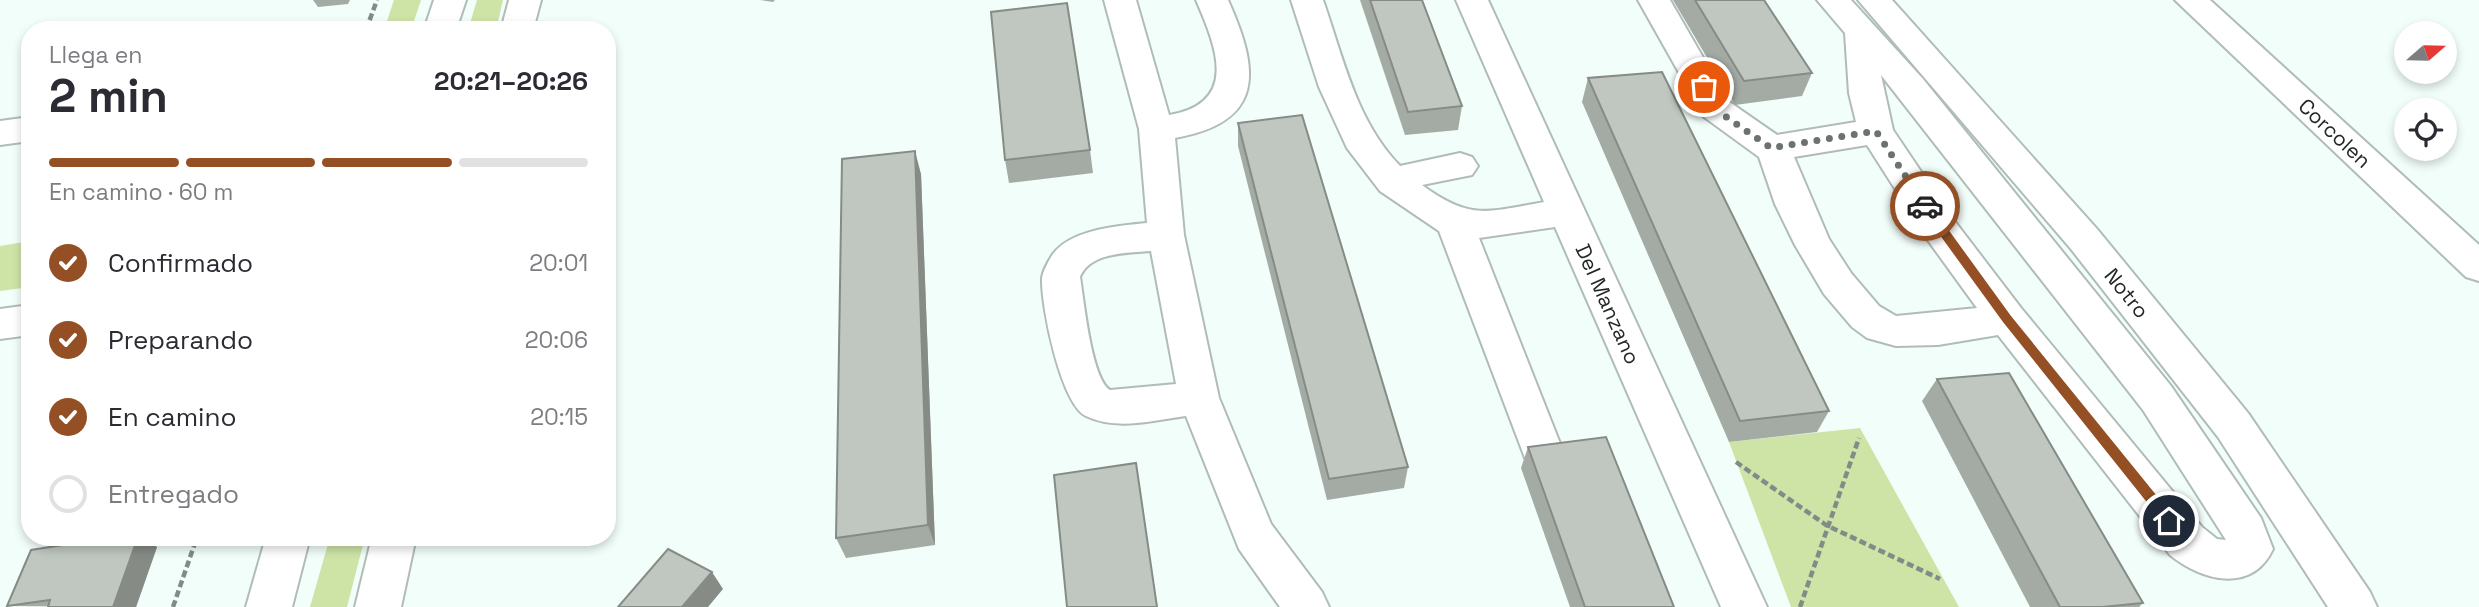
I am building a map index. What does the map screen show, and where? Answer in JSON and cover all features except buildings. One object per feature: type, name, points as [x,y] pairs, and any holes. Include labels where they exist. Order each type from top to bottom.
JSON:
[{"type":"street","points":[[443,21],[450,0]]},
{"type":"street","points":[[519,21],[525,0]]},
{"type":"street","points":[[1120,0],[1156,129],[1163,175],[1166,235],[1199,398],[1254,535],[1306,607]]},
{"type":"street","points":[[1156,129],[1192,122],[1214,114],[1230,96],[1234,70],[1212,0]]},
{"type":"street","points":[[1307,0],[1356,138],[1369,158],[1393,182],[1413,198],[1454,222],[1479,224],[1567,212]]},
{"type":"street","name":"Del Manzano","points":[[1472,0],[1744,607]]},
{"type":"street","points":[[1654,0],[1716,109],[1771,148],[1780,160],[1805,228],[1831,274],[1869,321],[1895,331],[2007,319]]},
{"type":"street","points":[[1833,0],[1867,15],[1911,87],[2157,398],[2246,532],[2251,549],[2229,562],[2200,553],[2186,541],[2007,319],[1940,229],[1876,131],[1866,93],[1867,15]]},
{"type":"street","name":"Corcolen","points":[[2191,0],[2479,267]]},
{"type":"street","name":"Notro","points":[[1867,15],[2084,239],[2225,415],[2354,607]]},
{"type":"street","points":[[0,133],[21,130]]},
{"type":"street","points":[[1771,148],[1876,131]]},
{"type":"street","points":[[1393,182],[1421,172],[1460,166]]},
{"type":"street","points":[[1454,222],[1540,446]]},
{"type":"street","points":[[1166,235],[1092,247],[1072,257],[1063,266],[1061,277],[1076,364],[1086,391],[1102,405],[1119,408],[1199,398]]},
{"type":"street","points":[[0,324],[21,321]]},
{"type":"street","points":[[269,607],[286,546]]},
{"type":"street","points":[[378,607],[392,546]]},
{"type":"path","points":[[369,21],[377,0]]},
{"type":"path","points":[[1800,607],[1826,525],[1859,438]]},
{"type":"path","points":[[1736,462],[1826,525],[1940,579]]},
{"type":"path","points":[[173,607],[194,546]]},
{"type":"green space","points":[[394,0],[421,0],[414,21],[387,21]]},
{"type":"green space","points":[[477,0],[503,0],[498,21],[471,21]]},
{"type":"green space","points":[[21,242],[21,288],[0,291],[0,246]]},
{"type":"green space","points":[[1860,428],[1959,607],[1791,607],[1729,442]]},
{"type":"green space","points":[[327,546],[363,546],[347,607],[310,607]]},
{"type":"way so far","points":[[1704,87],[1716,109],[1771,148],[1876,131],[1925,206]]},
{"type":"route","points":[[1925,206],[2007,319],[2169,521]]}]
